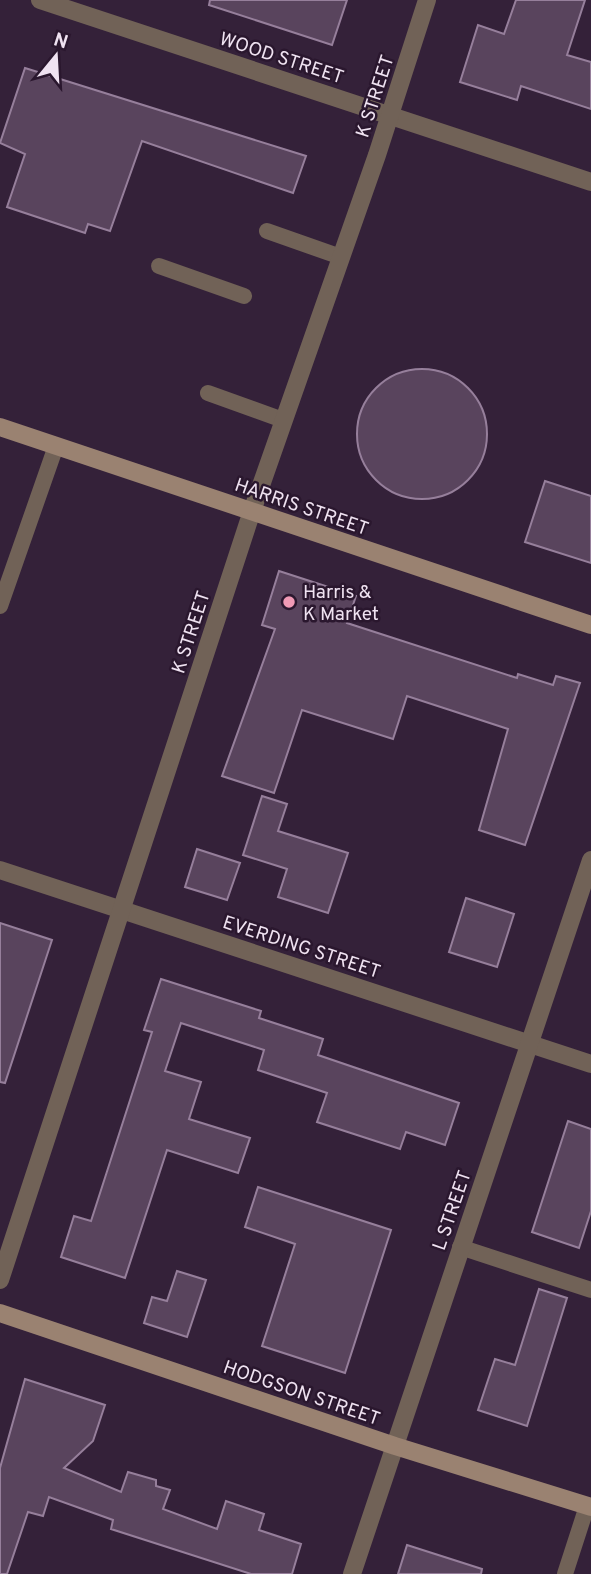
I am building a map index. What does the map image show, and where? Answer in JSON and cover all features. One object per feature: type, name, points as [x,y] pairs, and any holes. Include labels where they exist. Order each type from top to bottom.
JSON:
[{"type":"main road","name":"HARRIS STREET","points":[[0,427],[591,625]]},
{"type":"main road","name":"HODGSON STREET","points":[[0,1313],[395,1446],[589,1507]]},
{"type":"street","name":"WOOD STREET","points":[[40,0],[591,182]]},
{"type":"street","name":"K STREET","points":[[0,1280],[251,511],[341,257],[427,0]]},
{"type":"street","name":"L STREET","points":[[352,1574],[591,860]]},
{"type":"street","name":"EVERDING STREET","points":[[0,870],[591,1064]]},
{"type":"lane","points":[[267,232],[341,257]]},
{"type":"lane","points":[[159,266],[244,296]]},
{"type":"lane","points":[[208,393],[283,420]]},
{"type":"lane","points":[[0,606],[56,446]]},
{"type":"lane","points":[[460,1247],[591,1290]]},
{"type":"lane","points":[[565,1574],[589,1507]]},
{"type":"building","points":[[210,0],[347,0],[332,45],[209,5]]},
{"type":"building","points":[[516,0],[585,0],[567,55],[591,62],[591,109],[521,86],[517,100],[460,82],[478,25],[504,34]]},
{"type":"building","points":[[25,68],[306,156],[293,193],[142,141],[110,231],[88,224],[85,233],[7,207],[25,154],[0,143]]},
{"type":"building","points":[[422,369],[447,374],[468,388],[482,409],[487,434],[482,459],[468,480],[447,494],[422,499],[397,494],[376,480],[362,459],[357,434],[362,409],[376,388],[397,374]]},
{"type":"building","points":[[545,481],[591,496],[591,563],[525,542]]},
{"type":"building","points":[[279,571],[356,596],[347,623],[517,678],[518,674],[553,685],[556,676],[580,683],[525,845],[479,830],[508,729],[407,696],[393,739],[302,710],[274,793],[222,776],[275,629],[262,625]]},
{"type":"building","points":[[262,796],[287,804],[278,831],[348,853],[328,913],[278,897],[287,869],[243,855]]},
{"type":"building","points":[[197,849],[240,863],[227,900],[185,887]]},
{"type":"building","points":[[466,898],[514,914],[497,967],[449,952]]},
{"type":"building","points":[[0,923],[52,940],[5,1083],[0,1082]]},
{"type":"building","points":[[161,979],[261,1011],[259,1018],[323,1039],[318,1055],[459,1103],[445,1145],[406,1132],[400,1149],[317,1122],[327,1093],[258,1070],[264,1050],[181,1023],[165,1071],[201,1082],[189,1119],[250,1138],[238,1173],[167,1150],[125,1278],[61,1257],[74,1216],[91,1221],[152,1032],[144,1030]]},
{"type":"building","points":[[568,1121],[591,1129],[591,1211],[579,1248],[532,1232]]},
{"type":"building","points":[[258,1187],[391,1230],[345,1373],[262,1346],[295,1244],[245,1227]]},
{"type":"building","points":[[177,1271],[206,1280],[187,1337],[144,1323],[152,1297],[167,1301]]},
{"type":"building","points":[[539,1289],[567,1298],[527,1426],[478,1410],[495,1359],[515,1365]]},
{"type":"building","points":[[25,1379],[105,1405],[93,1441],[64,1468],[121,1492],[128,1472],[156,1480],[156,1486],[170,1490],[163,1509],[217,1529],[226,1501],[264,1514],[259,1530],[301,1544],[292,1574],[251,1574],[111,1529],[113,1520],[49,1497],[43,1516],[28,1512],[7,1574],[0,1574],[0,1468]]},
{"type":"building","points":[[407,1545],[482,1569],[481,1574],[398,1574]]},
{"type":"place","name":"Harris & K Market","points":[[289,602]]}]
